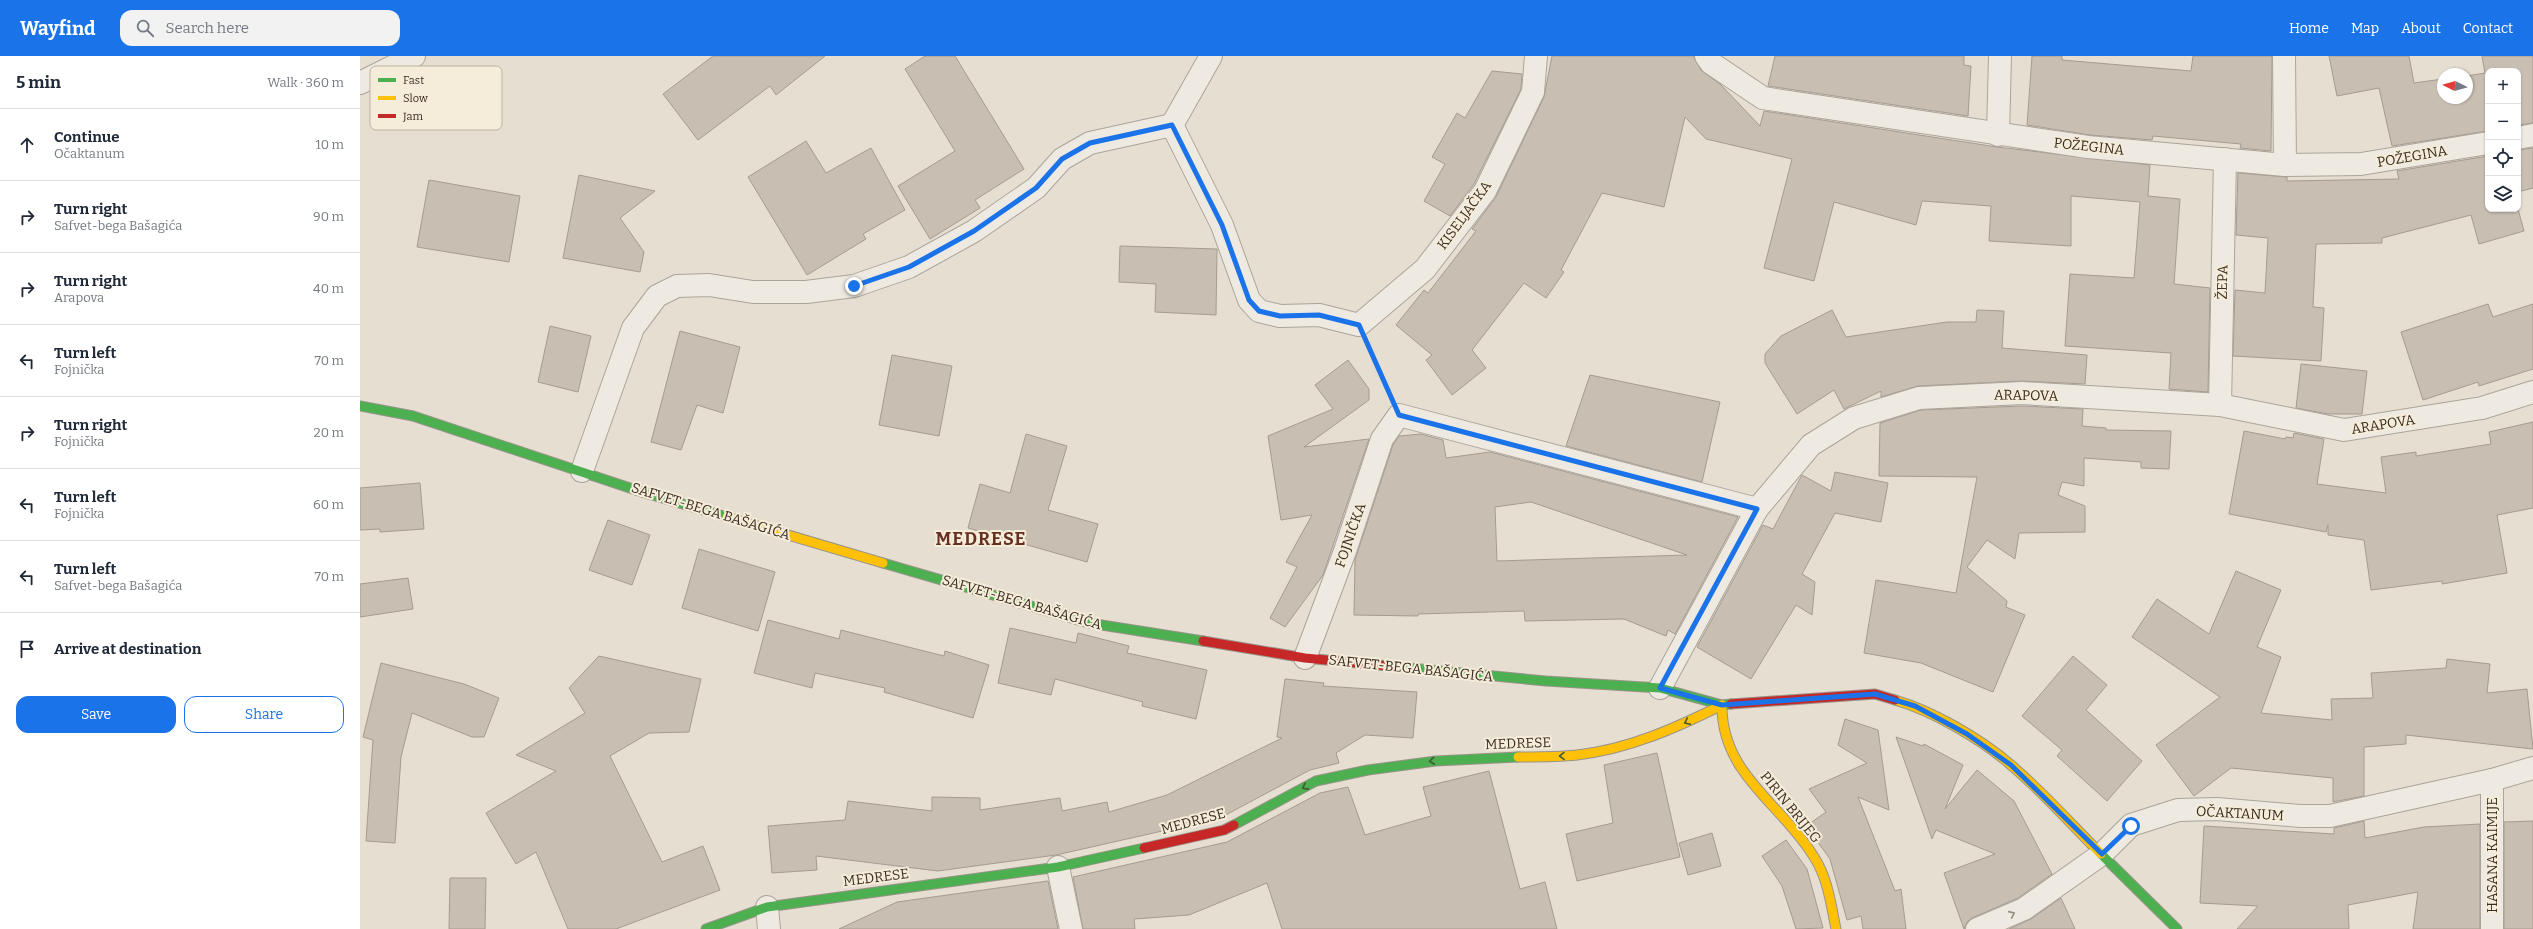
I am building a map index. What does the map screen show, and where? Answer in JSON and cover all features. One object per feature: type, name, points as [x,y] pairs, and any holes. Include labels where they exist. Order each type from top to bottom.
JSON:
[{"type":"street","points":[[394,66],[414,56]]},
{"type":"street","points":[[582,471],[633,328],[657,296],[677,286],[709,286],[753,292],[806,292],[854,286],[909,267],[974,231],[1036,188],[1062,159],[1090,143],[1172,125],[1211,56]]},
{"type":"street","name":"KISELJAČKA","points":[[1359,325],[1425,268],[1485,191],[1533,92],[1536,56]]},
{"type":"street","name":"POŽEGINA","points":[[1706,56],[1711,63],[1763,98],[1998,135],[2088,147],[2285,165],[2361,164],[2485,143]]},
{"type":"street","points":[[1998,135],[2000,56]]},
{"type":"street","points":[[2284,56],[2285,165]]},
{"type":"street","points":[[360,83],[370,78]]},
{"type":"street","points":[[1172,125],[1222,225],[1249,300],[1259,311],[1280,316],[1319,315],[1359,325]]},
{"type":"street","points":[[2521,137],[2533,135]]},
{"type":"street","name":"ŽEPA","points":[[2220,406],[2225,159]]},
{"type":"street","name":"ARAPOVA","points":[[1660,688],[1757,509],[1811,444],[1854,418],[1920,398],[2022,393],[2220,406],[2344,430],[2482,408],[2533,392]]},
{"type":"street","name":"SAFVET-BEGA BAŠAGIĆA","points":[[360,406],[413,416],[642,492],[1089,623],[1305,658],[1546,681],[1660,688],[1722,705],[1875,694],[1915,706],[1967,734],[2011,765],[2177,929]]},
{"type":"street","points":[[1399,415],[1757,509]]},
{"type":"street","name":"FOJNIČKA","points":[[1305,658],[1345,551],[1382,439],[1399,415]]},
{"type":"street","name":"MEDRESE","points":[[706,929],[767,907],[1058,867],[1224,830],[1316,781],[1368,770],[1436,761],[1577,755],[1630,744],[1679,726],[1722,705]]},
{"type":"street","name":"PIRIN BRIJEG","points":[[1722,705],[1722,726],[1730,750],[1750,779],[1815,857],[1829,897],[1836,929]]},
{"type":"street","name":"OČAKTANUM","points":[[1977,929],[2024,909],[2102,854],[2131,826],[2178,810],[2217,809],[2300,816],[2330,816],[2492,780],[2533,768]]},
{"type":"street","name":"HASANA KAIMIJE","points":[[2492,780],[2492,929]]},
{"type":"street","points":[[1058,867],[1071,929]]},
{"type":"street","points":[[767,907],[769,929]]},
{"type":"path","points":[[1359,325],[1399,415]]},
{"type":"building","points":[[713,56],[825,56],[776,95],[770,86],[698,140],[663,94]]},
{"type":"building","points":[[925,56],[955,56],[1024,169],[975,200],[980,208],[930,239],[898,186],[955,151],[905,69]]},
{"type":"building","points":[[1552,56],[1693,56],[1701,70],[1721,85],[1760,126],[1764,111],[1997,147],[2150,165],[2148,196],[2180,199],[2174,284],[2210,288],[2208,392],[2169,389],[2171,353],[2065,346],[2070,274],[2134,278],[2140,202],[2071,196],[2071,246],[1989,241],[1991,206],[1922,201],[1916,225],[1834,202],[1814,281],[1764,268],[1792,159],[1706,139],[1685,117],[1664,207],[1602,193],[1561,270],[1564,272],[1546,298],[1524,283],[1472,350],[1486,368],[1452,395],[1426,360],[1432,355],[1396,325],[1424,290],[1428,293],[1476,231],[1472,229],[1496,197],[1544,97]]},
{"type":"building","points":[[1775,56],[1964,56],[1964,65],[1971,66],[1968,116],[1768,86]]},
{"type":"building","points":[[2032,56],[2062,56],[2062,60],[2191,71],[2193,56],[2272,56],[2271,151],[2240,148],[2241,144],[2153,136],[2152,140],[2090,135],[2027,125]]},
{"type":"building","points":[[2329,56],[2409,56],[2414,83],[2437,80],[2437,104],[2473,104],[2473,75],[2485,73],[2485,131],[2392,146],[2379,88],[2337,96]]},
{"type":"building","points":[[2482,56],[2533,56],[2533,123],[2521,125],[2521,68],[2485,68],[2485,73]]},
{"type":"building","points":[[1492,71],[1522,74],[1521,89],[1474,184],[1450,216],[1424,201],[1445,164],[1432,157],[1457,113],[1465,118]]},
{"type":"building","points":[[806,141],[826,173],[871,148],[905,210],[863,234],[866,239],[807,275],[748,177]]},
{"type":"building","points":[[2533,148],[2533,188],[2521,191],[2521,176],[2521,150]]},
{"type":"building","points":[[2485,156],[2485,212],[2519,212],[2524,231],[2479,244],[2471,215],[2382,238],[2382,243],[2316,244],[2313,307],[2324,308],[2321,361],[2233,356],[2235,290],[2265,293],[2268,238],[2236,235],[2238,173],[2287,177],[2287,181],[2399,179],[2397,171]]},
{"type":"building","points":[[579,175],[655,191],[620,218],[644,252],[640,272],[563,258]]},
{"type":"building","points":[[429,180],[520,196],[509,262],[417,247]]},
{"type":"building","points":[[1120,246],[1217,249],[1216,315],[1155,312],[1156,284],[1119,282]]},
{"type":"building","points":[[2488,304],[2493,317],[2533,304],[2533,369],[2479,386],[2478,382],[2423,400],[2401,332]]},
{"type":"building","points":[[1832,310],[1846,337],[1947,322],[1976,322],[1977,310],[2004,311],[2002,348],[2087,355],[2085,384],[2021,381],[1918,386],[1881,397],[1881,391],[1844,409],[1834,390],[1797,414],[1765,363],[1765,354],[1781,336]]},
{"type":"building","points":[[550,326],[591,336],[578,392],[538,382]]},
{"type":"building","points":[[680,331],[740,347],[723,413],[697,405],[681,450],[651,442]]},
{"type":"building","points":[[892,355],[952,366],[939,436],[879,425]]},
{"type":"building","points":[[1348,360],[1369,389],[1369,400],[1304,447],[1369,439],[1323,575],[1285,627],[1270,618],[1297,567],[1286,562],[1312,515],[1281,520],[1268,436],[1333,409],[1315,385]]},
{"type":"building","points":[[2301,364],[2367,371],[2362,414],[2328,414],[2296,408]]},
{"type":"building","points":[[1590,375],[1720,402],[1702,482],[1566,446]]},
{"type":"building","points":[[2022,406],[2083,409],[2082,426],[2106,428],[2106,430],[2171,431],[2169,469],[2141,468],[2141,462],[2084,458],[2084,486],[2062,482],[2058,495],[2085,506],[2085,532],[2019,533],[2015,559],[1987,540],[1967,567],[2007,601],[2006,607],[2025,615],[1993,692],[1921,663],[1864,653],[1876,580],[1956,593],[1977,477],[1879,476],[1880,423],[1921,410]]},
{"type":"building","points":[[2533,422],[2533,508],[2497,515],[2507,573],[2442,584],[2442,581],[2371,590],[2364,540],[2328,535],[2328,525],[2326,532],[2229,514],[2244,431],[2285,439],[2286,437],[2293,438],[2294,433],[2324,439],[2317,484],[2386,493],[2381,457],[2416,452],[2416,456],[2491,444],[2489,432]]},
{"type":"building","points":[[1026,434],[1067,446],[1048,510],[1098,524],[1087,562],[968,528],[980,484],[1010,493]]},
{"type":"building","points":[[1421,434],[1443,440],[1446,458],[1490,452],[1738,517],[1675,634],[1668,630],[1666,636],[1624,619],[1525,621],[1524,611],[1418,614],[1418,616],[1354,615],[1355,560],[1393,445],[1399,436]],"holes":[[[1531,502],[1687,555],[1497,561],[1495,507]]]},
{"type":"building","points":[[1835,472],[1888,483],[1881,522],[1835,513],[1802,574],[1815,582],[1812,615],[1796,605],[1751,679],[1697,647],[1763,525],[1773,529],[1802,475],[1831,491]]},
{"type":"building","points":[[420,483],[424,529],[380,532],[380,529],[360,530],[360,488]]},
{"type":"building","points":[[608,520],[650,535],[632,585],[589,570]]},
{"type":"building","points":[[699,549],[775,572],[758,631],[682,608]]},
{"type":"building","points":[[2236,571],[2281,590],[2257,647],[2281,657],[2261,713],[2332,720],[2331,699],[2373,698],[2371,673],[2446,668],[2447,659],[2490,664],[2487,693],[2527,689],[2533,749],[2406,735],[2406,744],[2364,747],[2364,796],[2333,802],[2333,778],[2231,768],[2194,796],[2156,745],[2220,697],[2132,637],[2157,599],[2209,634]]},
{"type":"building","points":[[408,578],[413,609],[360,617],[360,584]]},
{"type":"building","points":[[768,620],[839,639],[841,630],[944,656],[945,651],[989,665],[973,718],[884,692],[885,688],[815,673],[812,688],[754,673]]},
{"type":"building","points":[[1010,628],[1076,643],[1078,633],[1129,646],[1127,653],[1207,670],[1196,719],[1142,706],[1143,702],[1055,679],[1051,695],[998,683]]},
{"type":"building","points":[[599,656],[701,679],[689,732],[649,733],[610,756],[662,862],[703,846],[720,890],[616,929],[568,929],[536,852],[516,864],[486,813],[556,771],[516,755],[585,713],[569,688]]},
{"type":"building","points":[[2073,656],[2107,685],[2086,710],[2142,761],[2107,801],[2057,756],[2062,750],[2022,716]]},
{"type":"building","points":[[381,663],[464,684],[499,698],[484,737],[472,737],[412,713],[401,757],[395,843],[366,841],[373,740],[363,737]]},
{"type":"building","points":[[1285,679],[1324,683],[1323,686],[1417,692],[1413,738],[1365,735],[1336,753],[1339,763],[1310,770],[1220,818],[1056,855],[938,871],[816,856],[817,870],[772,873],[768,826],[845,820],[848,801],[932,811],[932,797],[980,798],[980,810],[1060,798],[1062,811],[1107,802],[1109,812],[1167,795],[1282,738],[1277,737]]},
{"type":"building","points":[[1845,719],[1878,730],[1889,810],[1858,797],[1895,891],[1901,889],[1906,929],[1863,929],[1861,916],[1847,920],[1830,859],[1806,826],[1826,812],[1809,789],[1867,763],[1838,745]]},
{"type":"building","points":[[1896,737],[1923,746],[1924,744],[1963,765],[1945,809],[1977,770],[2014,801],[2052,874],[2018,898],[1972,918],[1967,922],[1964,929],[1944,873],[1995,854],[1936,830],[1932,839]]},
{"type":"building","points":[[1657,753],[1680,857],[1577,881],[1566,834],[1613,823],[1604,765]]},
{"type":"building","points":[[1489,771],[1520,889],[1545,882],[1557,929],[1282,929],[1267,883],[1189,915],[1134,919],[1135,929],[1083,929],[1073,877],[1227,842],[1320,793],[1348,787],[1365,835],[1431,816],[1423,787]]},
{"type":"building","points":[[2364,821],[2365,838],[2424,827],[2480,824],[2480,929],[2413,929],[2418,892],[2348,905],[2349,929],[2237,929],[2258,906],[2200,903],[2204,826],[2334,834],[2334,828]]},
{"type":"building","points":[[2533,821],[2533,929],[2504,929],[2504,822]]},
{"type":"building","points":[[1712,833],[1721,866],[1688,875],[1679,843]]},
{"type":"building","points":[[1786,840],[1807,869],[1823,928],[1796,929],[1782,886],[1762,856]]},
{"type":"building","points":[[450,878],[486,878],[485,929],[449,929]]},
{"type":"building","points":[[1048,881],[1058,929],[839,929],[897,902]]},
{"type":"building","points":[[2061,898],[2075,929],[2009,929],[2031,919]]},
{"type":"traffic: fast","points":[[360,406],[413,416],[642,492],[727,517]]},
{"type":"traffic: fast","points":[[883,563],[1089,623],[1203,641]]},
{"type":"traffic: fast","points":[[1399,667],[1546,681],[1660,688],[1722,705],[1731,704]]},
{"type":"traffic: fast","points":[[1234,825],[1316,781],[1368,770],[1436,761],[1518,757]]},
{"type":"traffic: fast","points":[[706,929],[767,907],[1058,867],[1144,848]]},
{"type":"traffic: fast","points":[[2101,854],[2177,929]]},
{"type":"traffic: slow","points":[[727,517],[883,563]]},
{"type":"traffic: slow","points":[[1895,700],[1925,711],[1986,745],[2034,786],[2101,854]]},
{"type":"traffic: slow","points":[[1722,705],[1724,729],[1731,750],[1742,769],[1801,838],[1819,865],[1826,883],[1836,929]]},
{"type":"traffic: slow","points":[[1518,757],[1555,757],[1577,755],[1615,748],[1634,743],[1670,729],[1722,705]]},
{"type":"traffic: jam","points":[[1203,641],[1305,658],[1399,667]]},
{"type":"traffic: jam","points":[[1731,704],[1875,694],[1895,700]]},
{"type":"traffic: jam","points":[[1144,848],[1224,830],[1234,825]]},
{"type":"district","name":"MEDRESE","points":[[981,539]]},
{"type":"route","points":[[854,286],[909,267],[974,231],[1036,188],[1062,159],[1090,143],[1172,125],[1222,225],[1249,300],[1259,311],[1280,316],[1319,315],[1359,325],[1399,415],[1757,509],[1660,688],[1722,705],[1875,694],[1915,706],[1967,734],[2011,765],[2102,854],[2131,826]]}]
